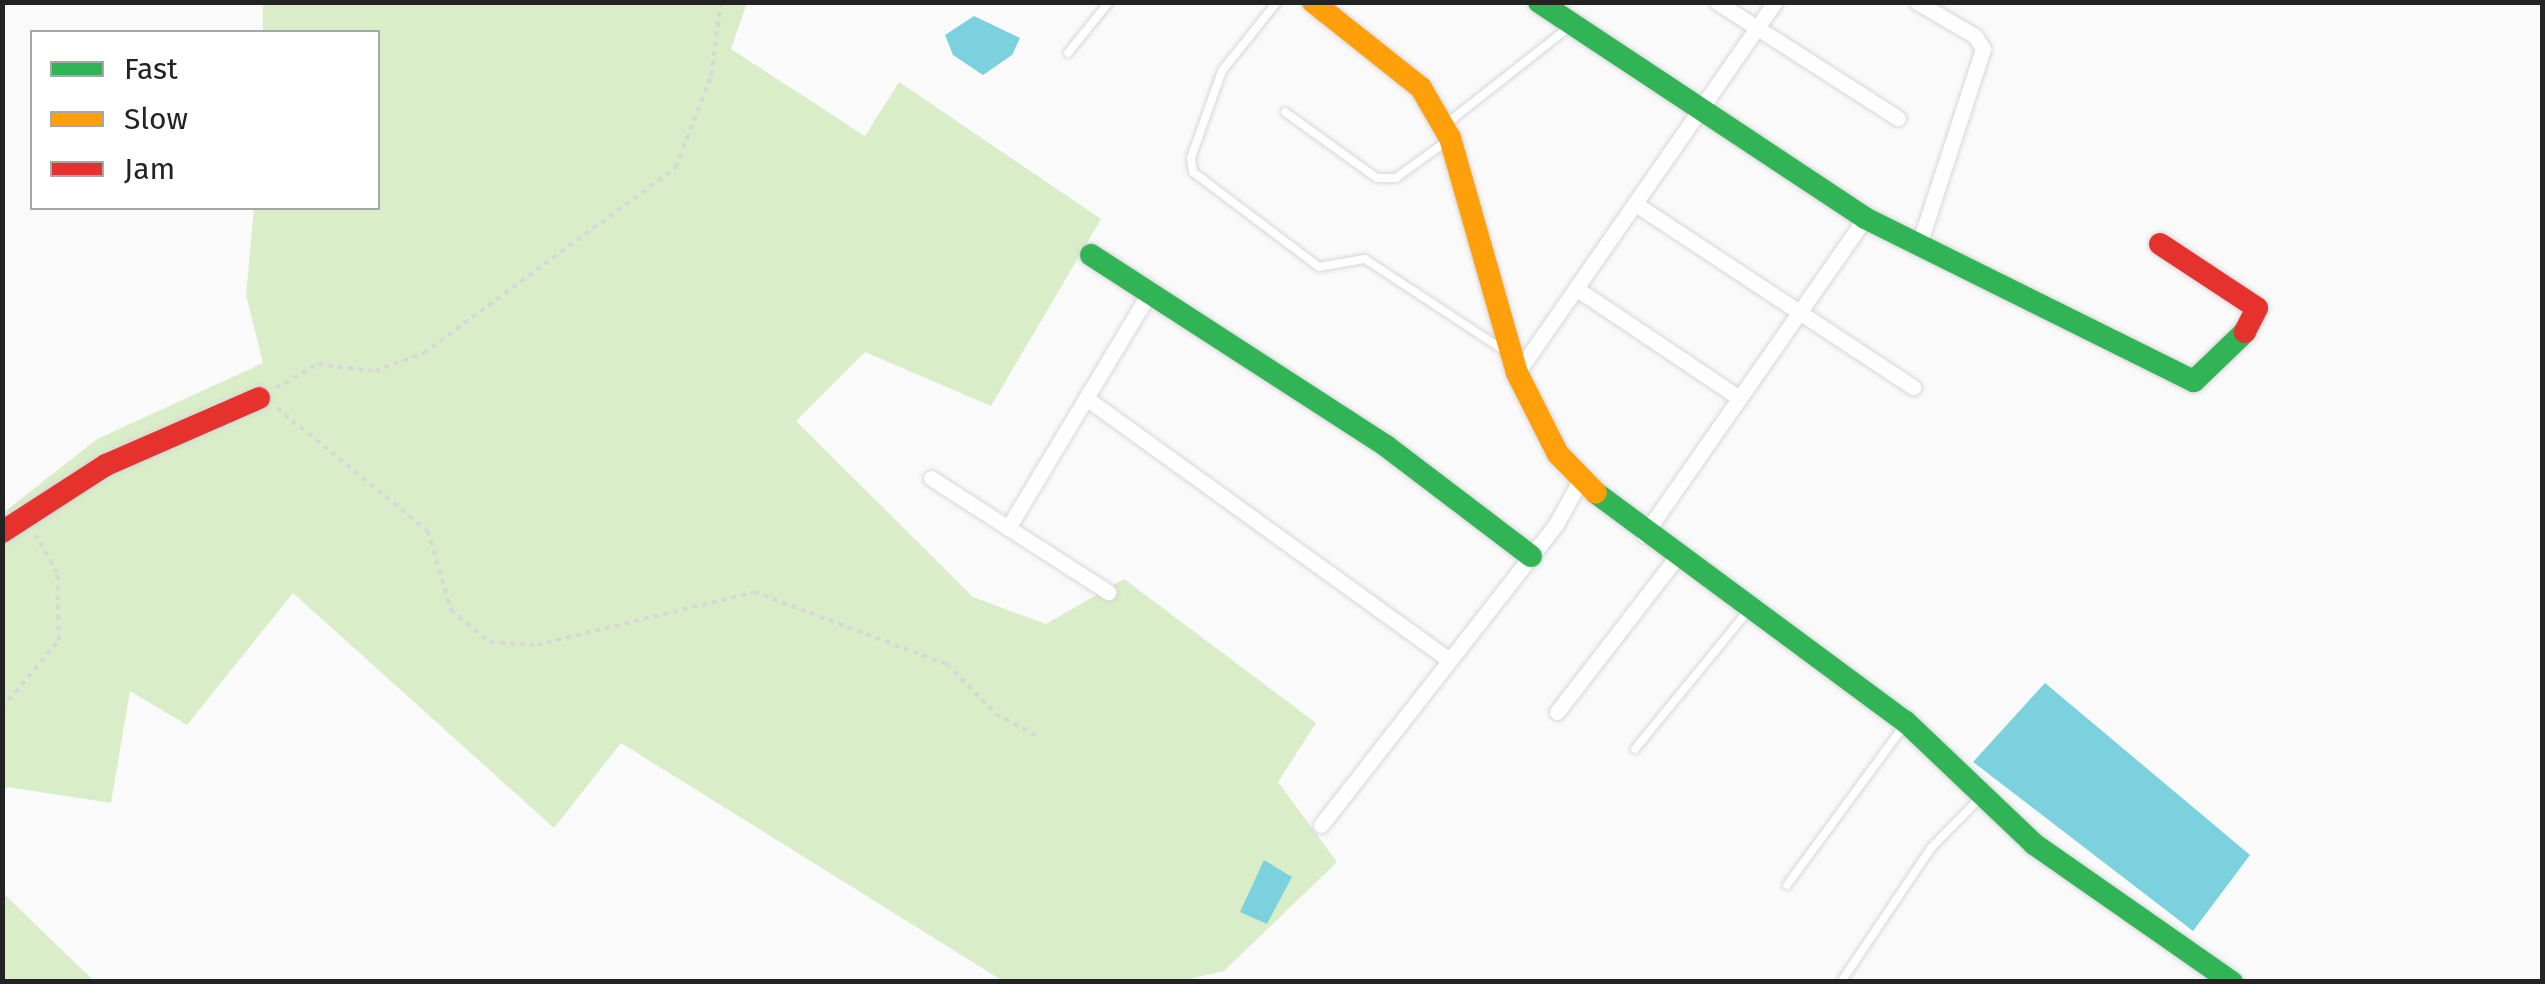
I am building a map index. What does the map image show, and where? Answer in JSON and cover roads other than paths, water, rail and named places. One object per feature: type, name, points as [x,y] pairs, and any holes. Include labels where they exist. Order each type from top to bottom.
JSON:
[{"type":"street","points":[[1313,2],[1421,88],[1447,132],[1514,363],[1558,454],[1644,535],[1906,722],[1986,792],[2034,844],[2232,982]]},
{"type":"street","points":[[1539,2],[1698,112],[1865,218],[2194,381],[2256,321],[2258,308],[2160,244]]},
{"type":"street","points":[[1717,2],[1756,33],[1898,118]]},
{"type":"street","points":[[1514,363],[1576,290],[1776,2]]},
{"type":"street","points":[[1916,2],[1975,36],[1983,49],[1919,245]]},
{"type":"street","points":[[1637,204],[1913,387]]},
{"type":"street","points":[[1644,535],[1736,396],[1865,218]]},
{"type":"street","points":[[1091,256],[1386,446],[1531,556]]},
{"type":"street","points":[[1576,290],[1736,396]]},
{"type":"street","points":[[1008,528],[1149,293]]},
{"type":"street","points":[[2,532],[106,465],[260,398]]},
{"type":"street","points":[[1086,398],[1449,660]]},
{"type":"street","points":[[930,478],[1108,592]]},
{"type":"street","points":[[1321,826],[1531,556],[1581,478]]},
{"type":"street","points":[[1557,712],[1677,556]]},
{"type":"lane","points":[[1068,53],[1109,2]]},
{"type":"lane","points":[[1278,2],[1222,71],[1190,158],[1192,172],[1318,267],[1365,259],[1514,363]]},
{"type":"lane","points":[[1286,112],[1377,178],[1396,178],[1572,25]]},
{"type":"lane","points":[[1635,749],[1750,607]]},
{"type":"lane","points":[[1787,884],[1906,722]]},
{"type":"lane","points":[[1841,982],[1932,848],[1986,792]]},
{"type":"water","points":[[974,16],[1020,38],[1012,55],[983,75],[953,55],[945,35]]},
{"type":"water","points":[[2045,683],[2250,855],[2193,931],[1973,762]]},
{"type":"water","points":[[1264,860],[1292,877],[1267,924],[1240,912]]}]
